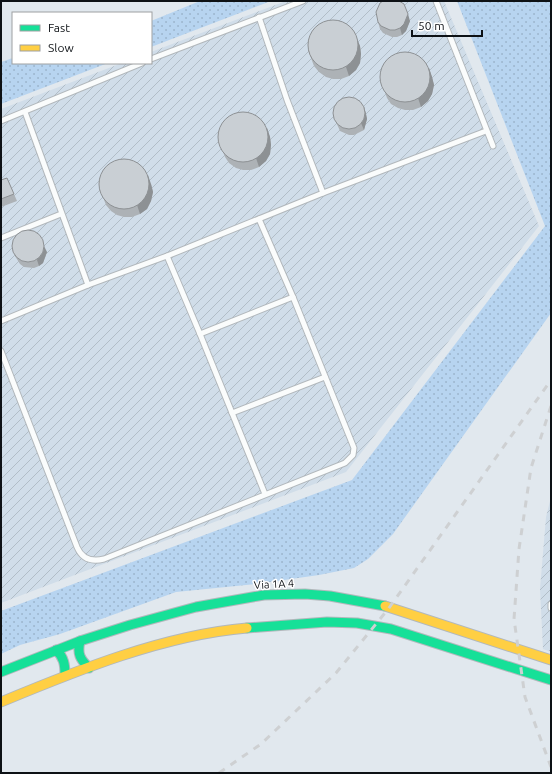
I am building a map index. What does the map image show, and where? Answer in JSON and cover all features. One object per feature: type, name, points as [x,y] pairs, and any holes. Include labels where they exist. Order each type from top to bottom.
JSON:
[{"type":"main road","name":"Via 1A 4","points":[[1,672],[80,641],[196,607],[264,595],[305,594],[330,596],[377,604],[551,660]]},
{"type":"main road","points":[[1,702],[65,675],[154,646],[190,637],[236,629],[327,622],[357,623],[391,630],[551,680]]},
{"type":"main road","points":[[80,641],[78,648],[79,658],[89,668]]},
{"type":"main road","points":[[56,650],[64,658],[65,675]]},
{"type":"lane","points":[[152,59],[303,1]]},
{"type":"lane","points":[[436,1],[493,146]]},
{"type":"lane","points":[[258,17],[287,100],[324,193]]},
{"type":"lane","points":[[1,121],[140,64]]},
{"type":"lane","points":[[25,112],[88,285]]},
{"type":"lane","points":[[1,321],[88,285],[167,256],[324,193],[486,131]]},
{"type":"lane","points":[[1,238],[61,214]]},
{"type":"lane","points":[[1,351],[77,548],[82,556],[92,560],[104,559],[345,463],[353,455],[354,448],[293,297],[258,219]]},
{"type":"lane","points":[[167,256],[265,494]]},
{"type":"lane","points":[[200,334],[293,297]]},
{"type":"lane","points":[[232,413],[325,377]]},
{"type":"shaded area","points":[[200,1],[271,1],[152,47],[152,21]]},
{"type":"shaded area","points":[[286,1],[444,1],[539,226],[346,472],[1,603],[1,109],[119,64],[152,64],[152,52]]},
{"type":"shaded area","points":[[457,1],[551,1],[551,313],[393,534],[368,559],[354,568],[319,575],[256,584],[176,592],[60,634],[20,645],[1,654],[1,611],[352,480],[545,226]]},
{"type":"shaded area","points":[[12,58],[12,64],[105,64],[1,104],[1,62]]},
{"type":"shaded area","points":[[551,497],[551,652],[543,649],[540,589],[546,517]]},
{"type":"building","points":[[383,1],[399,1],[404,4],[408,14],[404,24],[400,28],[390,30],[381,26],[378,22],[376,12],[380,3]]},
{"type":"building","points":[[333,20],[347,24],[354,31],[358,45],[354,59],[347,66],[333,70],[319,66],[312,59],[308,45],[312,31],[319,24]]},
{"type":"building","points":[[405,52],[419,56],[426,63],[430,77],[426,91],[419,98],[405,102],[391,98],[384,91],[380,77],[384,63],[391,56]]},
{"type":"building","points":[[349,97],[360,102],[365,113],[360,124],[349,129],[338,124],[333,113],[338,102]]},
{"type":"building","points":[[243,112],[257,116],[264,123],[268,137],[264,151],[257,158],[243,162],[229,158],[222,151],[218,137],[222,123],[229,116]]},
{"type":"building","points":[[124,159],[138,163],[145,170],[149,184],[145,198],[138,205],[124,209],[110,205],[103,198],[99,184],[103,170],[110,163]]},
{"type":"building","points":[[7,178],[14,194],[1,199],[1,180]]},
{"type":"building","points":[[28,230],[37,233],[41,237],[44,246],[41,255],[37,259],[28,262],[19,259],[15,255],[12,246],[15,237],[19,233]]},
{"type":"railway","points":[[219,773],[261,744],[336,673],[389,608],[551,380]]},
{"type":"railway","points":[[551,406],[531,468],[519,549],[514,619],[525,697],[551,767]]},
{"type":"traffic: fast","points":[[1,672],[80,641],[130,625],[196,607],[264,595],[305,594],[330,596],[385,606]]},
{"type":"traffic: fast","points":[[247,628],[327,622],[357,623],[391,629],[551,680]]},
{"type":"traffic: fast","points":[[80,641],[79,653],[83,662],[89,668]]},
{"type":"traffic: fast","points":[[56,650],[64,661],[65,675]]},
{"type":"traffic: slow","points":[[385,606],[551,660]]},
{"type":"traffic: slow","points":[[1,702],[91,666],[153,646],[184,638],[247,628]]}]
